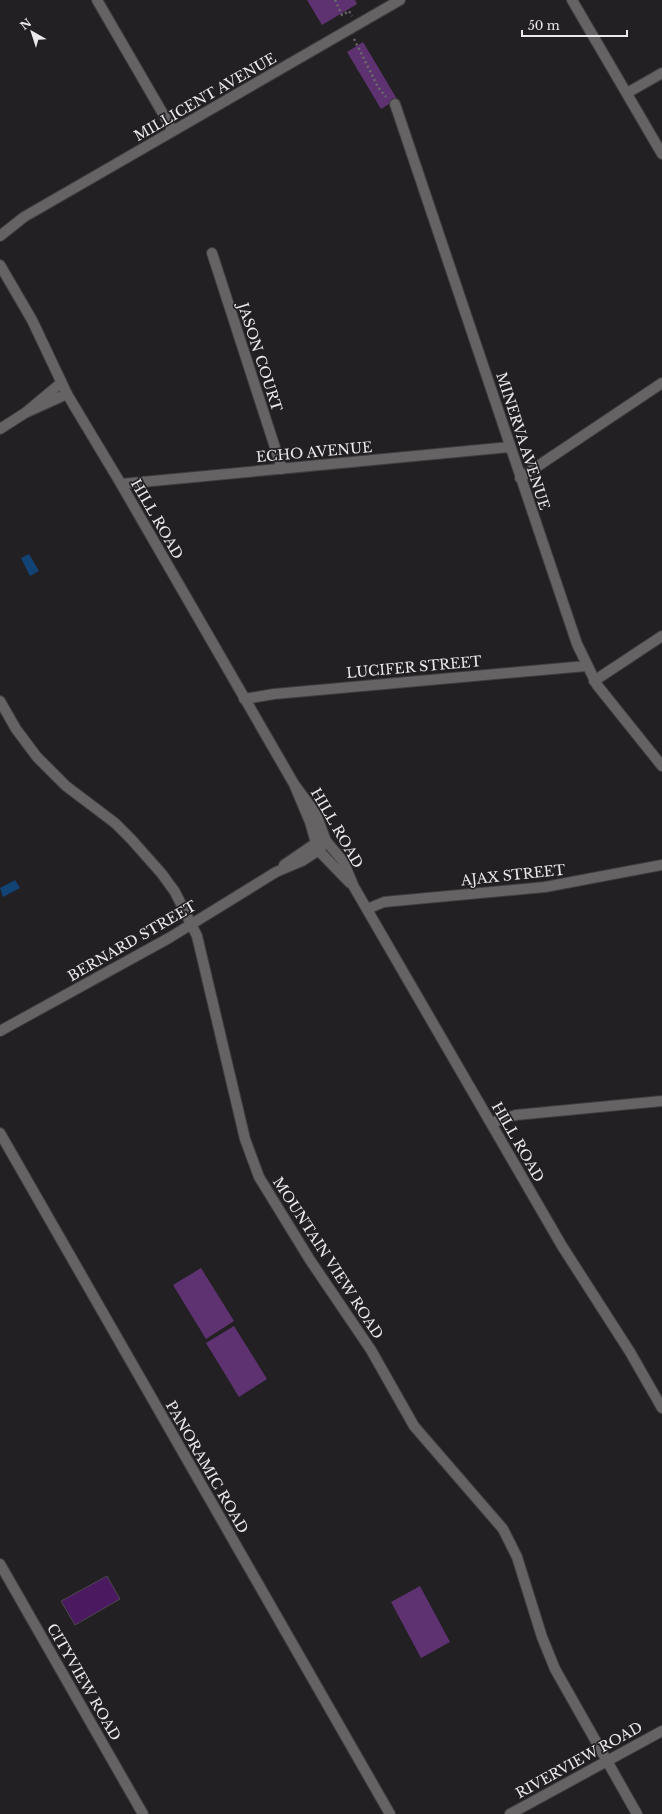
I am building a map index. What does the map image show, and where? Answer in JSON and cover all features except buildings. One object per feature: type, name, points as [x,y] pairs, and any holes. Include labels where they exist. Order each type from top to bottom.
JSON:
[{"type":"street","points":[[96,0],[172,131]]},
{"type":"street","name":"MILLICENT AVENUE","points":[[0,236],[24,218],[400,0]]},
{"type":"street","points":[[572,0],[662,154]]},
{"type":"street","points":[[627,93],[662,73]]},
{"type":"street","name":"MINERVA AVENUE","points":[[393,102],[571,629],[586,666],[594,681],[662,766]]},
{"type":"street","name":"MILLICENT AVENUE","points":[[0,227],[24,218]]},
{"type":"street","name":"JASON COURT","points":[[212,253],[282,469]]},
{"type":"street","name":"HILL ROAD","points":[[0,265],[32,320],[67,394],[121,484],[244,700],[294,784],[316,814],[320,845],[343,861],[354,887],[565,1252],[630,1352],[662,1408]]},
{"type":"street","points":[[0,429],[25,413],[61,383]]},
{"type":"street","points":[[520,478],[662,383]]},
{"type":"street","points":[[25,413],[67,394]]},
{"type":"street","name":"ECHO AVENUE","points":[[121,484],[510,447]]},
{"type":"street","points":[[594,681],[662,636]]},
{"type":"street","name":"LUCIFER STREET","points":[[244,700],[274,694],[586,666]]},
{"type":"street","name":"MOUNTAIN VIEW ROAD","points":[[0,701],[20,735],[37,757],[66,786],[115,824],[162,874],[175,892],[192,925],[201,951],[245,1139],[258,1177],[310,1260],[358,1328],[414,1426],[503,1529],[517,1557],[548,1654],[563,1686],[637,1814]]},
{"type":"street","name":"BERNARD STREET","points":[[0,1031],[192,925],[276,872],[292,858],[320,845]]},
{"type":"street","name":"AJAX STREET","points":[[367,909],[384,902],[545,887],[662,865]]},
{"type":"street","points":[[491,1123],[516,1115],[662,1101]]},
{"type":"street","name":"PANORAMIC ROAD","points":[[0,1133],[390,1814]]},
{"type":"street","name":"CITYVIEW ROAD","points":[[0,1564],[143,1814]]},
{"type":"street","name":"RIVERVIEW ROAD","points":[[510,1814],[662,1731]]},
{"type":"path","points":[[335,0],[342,15],[349,11],[359,52],[378,87],[386,98],[393,102]]},
{"type":"shaded area","points":[[307,0],[355,0],[357,4],[322,25]]},
{"type":"shaded area","points":[[363,42],[397,99],[381,109],[347,52]]},
{"type":"shaded area","points":[[201,1268],[234,1321],[206,1339],[173,1285]]},
{"type":"shaded area","points":[[234,1326],[267,1379],[239,1397],[206,1343]]},
{"type":"shaded area","points":[[420,1586],[450,1642],[421,1658],[391,1602]]},
{"type":"water","points":[[29,554],[39,571],[30,576],[21,558]]},
{"type":"water","points":[[15,880],[20,888],[3,897],[0,888]]}]
